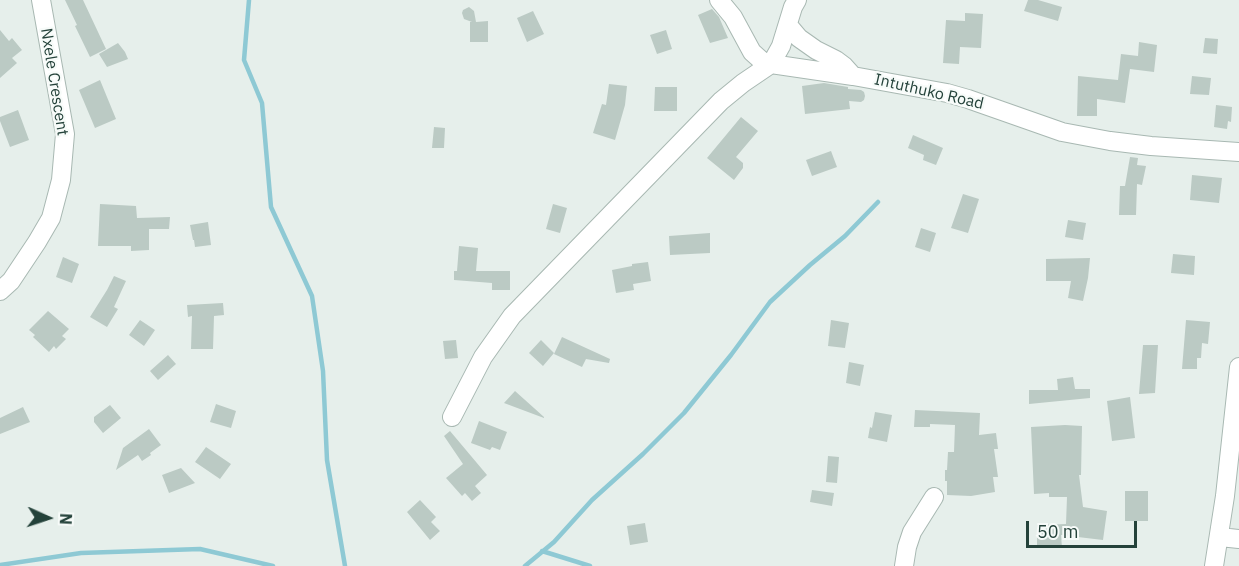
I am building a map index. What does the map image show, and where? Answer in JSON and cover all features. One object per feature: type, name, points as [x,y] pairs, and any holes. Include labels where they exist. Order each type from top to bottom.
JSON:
[{"type":"street","name":"Nxele Crescent","points":[[0,291],[11,281],[51,218],[61,180],[64,134],[41,0]]},
{"type":"street","points":[[719,0],[733,17],[752,52],[771,64]]},
{"type":"street","points":[[452,417],[483,357],[512,316],[721,101],[771,64],[781,46],[792,2]]},
{"type":"street","points":[[788,25],[799,38],[836,60],[853,76]]},
{"type":"street","name":"Intuthuko Road","points":[[771,64],[947,93],[1062,132],[1151,146],[1239,152]]},
{"type":"street","points":[[1214,566],[1220,537],[1237,406],[1239,367]]},
{"type":"street","points":[[904,566],[912,532],[934,497]]},
{"type":"street","points":[[1220,537],[1239,539]]},
{"type":"building","points":[[65,0],[83,0],[106,49],[90,57]]},
{"type":"building","points":[[1028,0],[1038,0],[1062,7],[1058,21],[1024,11]]},
{"type":"building","points":[[469,7],[474,11],[476,22],[488,21],[488,42],[470,42],[470,22],[472,22],[464,19],[462,13]]},
{"type":"building","points":[[712,9],[719,17],[728,38],[710,43],[698,15]]},
{"type":"building","points":[[533,11],[544,34],[527,42],[517,18]]},
{"type":"building","points":[[965,13],[983,14],[981,48],[960,47],[959,64],[943,63],[946,20],[965,21]]},
{"type":"building","points":[[0,30],[9,41],[12,38],[22,50],[12,58],[17,63],[0,78]]},
{"type":"building","points":[[666,30],[672,49],[657,54],[650,35]]},
{"type":"building","points":[[1205,38],[1218,39],[1217,54],[1203,53]]},
{"type":"building","points":[[1139,42],[1157,45],[1154,72],[1130,69],[1125,103],[1097,99],[1097,116],[1077,116],[1078,76],[1118,80],[1121,54],[1138,56]]},
{"type":"building","points":[[118,43],[128,59],[107,67],[99,54]]},
{"type":"building","points":[[1192,76],[1211,78],[1209,95],[1190,94]]},
{"type":"building","points":[[100,80],[116,119],[95,128],[79,90]]},
{"type":"building","points":[[824,83],[861,90],[864,92],[864,100],[849,101],[850,109],[805,114],[802,86]]},
{"type":"building","points":[[609,84],[627,86],[625,105],[615,140],[593,133],[602,104],[606,105]]},
{"type":"building","points":[[655,87],[677,87],[677,111],[654,111]]},
{"type":"building","points":[[1216,105],[1232,107],[1231,122],[1228,121],[1227,129],[1214,127]]},
{"type":"building","points":[[18,110],[29,140],[10,147],[0,117]]},
{"type":"building","points":[[741,117],[758,131],[736,157],[743,163],[743,168],[734,180],[707,158]]},
{"type":"building","points":[[434,127],[445,128],[444,148],[432,148]]},
{"type":"building","points":[[913,135],[943,148],[936,165],[923,160],[924,155],[908,148]]},
{"type":"building","points":[[831,151],[837,167],[812,176],[806,160]]},
{"type":"building","points":[[1130,157],[1138,158],[1137,165],[1146,166],[1142,185],[1137,184],[1136,215],[1119,215],[1120,186],[1125,186]]},
{"type":"building","points":[[1192,175],[1222,178],[1219,203],[1190,200]]},
{"type":"building","points":[[963,194],[979,199],[968,233],[951,228]]},
{"type":"building","points":[[100,204],[136,206],[137,218],[170,217],[169,229],[149,229],[149,250],[131,251],[131,246],[98,246]]},
{"type":"building","points":[[553,204],[567,208],[560,233],[546,229]]},
{"type":"building","points":[[1068,220],[1086,223],[1083,240],[1065,237]]},
{"type":"building","points":[[208,222],[211,245],[195,247],[190,225]]},
{"type":"building","points":[[921,228],[936,233],[930,252],[915,247]]},
{"type":"building","points":[[710,233],[710,253],[670,255],[669,236]]},
{"type":"building","points":[[459,246],[478,248],[476,271],[510,271],[510,290],[492,290],[492,283],[454,280]]},
{"type":"building","points":[[1173,254],[1195,256],[1194,275],[1171,273]]},
{"type":"building","points":[[63,257],[79,264],[72,283],[56,277]]},
{"type":"building","points":[[1090,258],[1083,301],[1068,298],[1071,281],[1046,281],[1046,259]]},
{"type":"building","points":[[648,262],[651,281],[633,284],[634,290],[616,293],[612,270]]},
{"type":"building","points":[[114,276],[126,281],[114,307],[118,309],[107,327],[90,317]]},
{"type":"building","points":[[223,303],[224,315],[214,316],[213,349],[191,349],[192,316],[188,317],[187,305]]},
{"type":"building","points":[[48,311],[69,329],[62,336],[66,339],[56,349],[54,346],[49,352],[29,330]]},
{"type":"building","points":[[140,320],[155,330],[144,346],[129,335]]},
{"type":"building","points":[[831,320],[849,323],[845,348],[828,346]]},
{"type":"building","points":[[1186,320],[1210,322],[1208,344],[1202,343],[1201,358],[1197,358],[1197,369],[1182,369]]},
{"type":"building","points":[[562,337],[610,359],[609,363],[586,359],[582,367],[554,354]]},
{"type":"building","points":[[456,340],[458,358],[445,359],[443,341]]},
{"type":"building","points":[[541,340],[554,353],[543,366],[529,353]]},
{"type":"building","points":[[1143,345],[1158,345],[1155,393],[1139,394]]},
{"type":"building","points":[[168,355],[176,364],[158,380],[150,371]]},
{"type":"building","points":[[849,362],[864,365],[860,386],[846,383]]},
{"type":"building","points":[[1073,377],[1075,389],[1090,389],[1090,398],[1029,404],[1029,390],[1058,390],[1057,379]]},
{"type":"building","points":[[515,391],[544,417],[544,418],[504,403]]},
{"type":"building","points":[[1130,397],[1135,438],[1112,441],[1107,401]]},
{"type":"building","points":[[216,404],[236,411],[231,428],[210,422]]},
{"type":"building","points":[[110,405],[121,418],[103,433],[94,422],[94,417]]},
{"type":"building","points":[[23,407],[30,422],[0,434],[0,418]]},
{"type":"building","points":[[915,410],[980,413],[979,435],[996,433],[998,449],[994,449],[998,477],[993,477],[995,492],[971,496],[947,495],[945,470],[947,470],[948,452],[954,452],[955,425],[930,424],[930,427],[914,427]]},
{"type":"building","points":[[875,412],[892,415],[887,442],[868,438]]},
{"type":"building","points":[[479,421],[507,432],[500,450],[492,447],[490,450],[471,443]]},
{"type":"building","points":[[1082,426],[1081,475],[1079,475],[1083,507],[1107,511],[1103,540],[1061,535],[1062,548],[1049,548],[1049,545],[1037,546],[1037,525],[1066,524],[1067,497],[1049,497],[1049,493],[1034,494],[1031,427]]},
{"type":"building","points":[[149,429],[161,445],[142,461],[138,455],[116,470],[123,448]]},
{"type":"building","points":[[450,431],[487,475],[475,486],[481,493],[472,501],[465,493],[462,496],[446,478],[463,464],[444,436]]},
{"type":"building","points":[[206,447],[231,464],[220,479],[195,462]]},
{"type":"building","points":[[828,456],[839,457],[837,483],[826,482]]},
{"type":"building","points":[[181,468],[195,483],[169,493],[162,475]]},
{"type":"building","points":[[812,490],[834,493],[832,506],[810,502]]},
{"type":"building","points":[[1125,491],[1148,491],[1148,521],[1125,521]]},
{"type":"building","points":[[420,500],[436,517],[431,522],[440,531],[430,540],[407,512]]},
{"type":"building","points":[[645,523],[648,542],[630,545],[627,526]]},
{"type":"waterway","points":[[249,0],[244,60],[262,103],[271,207],[312,296],[323,371],[327,460],[345,566]]},
{"type":"waterway","points":[[525,566],[554,542],[592,500],[684,413],[770,302],[845,236],[878,202]]},
{"type":"waterway","points":[[0,565],[81,553],[200,549],[273,566]]},
{"type":"waterway","points":[[542,551],[590,566]]}]
